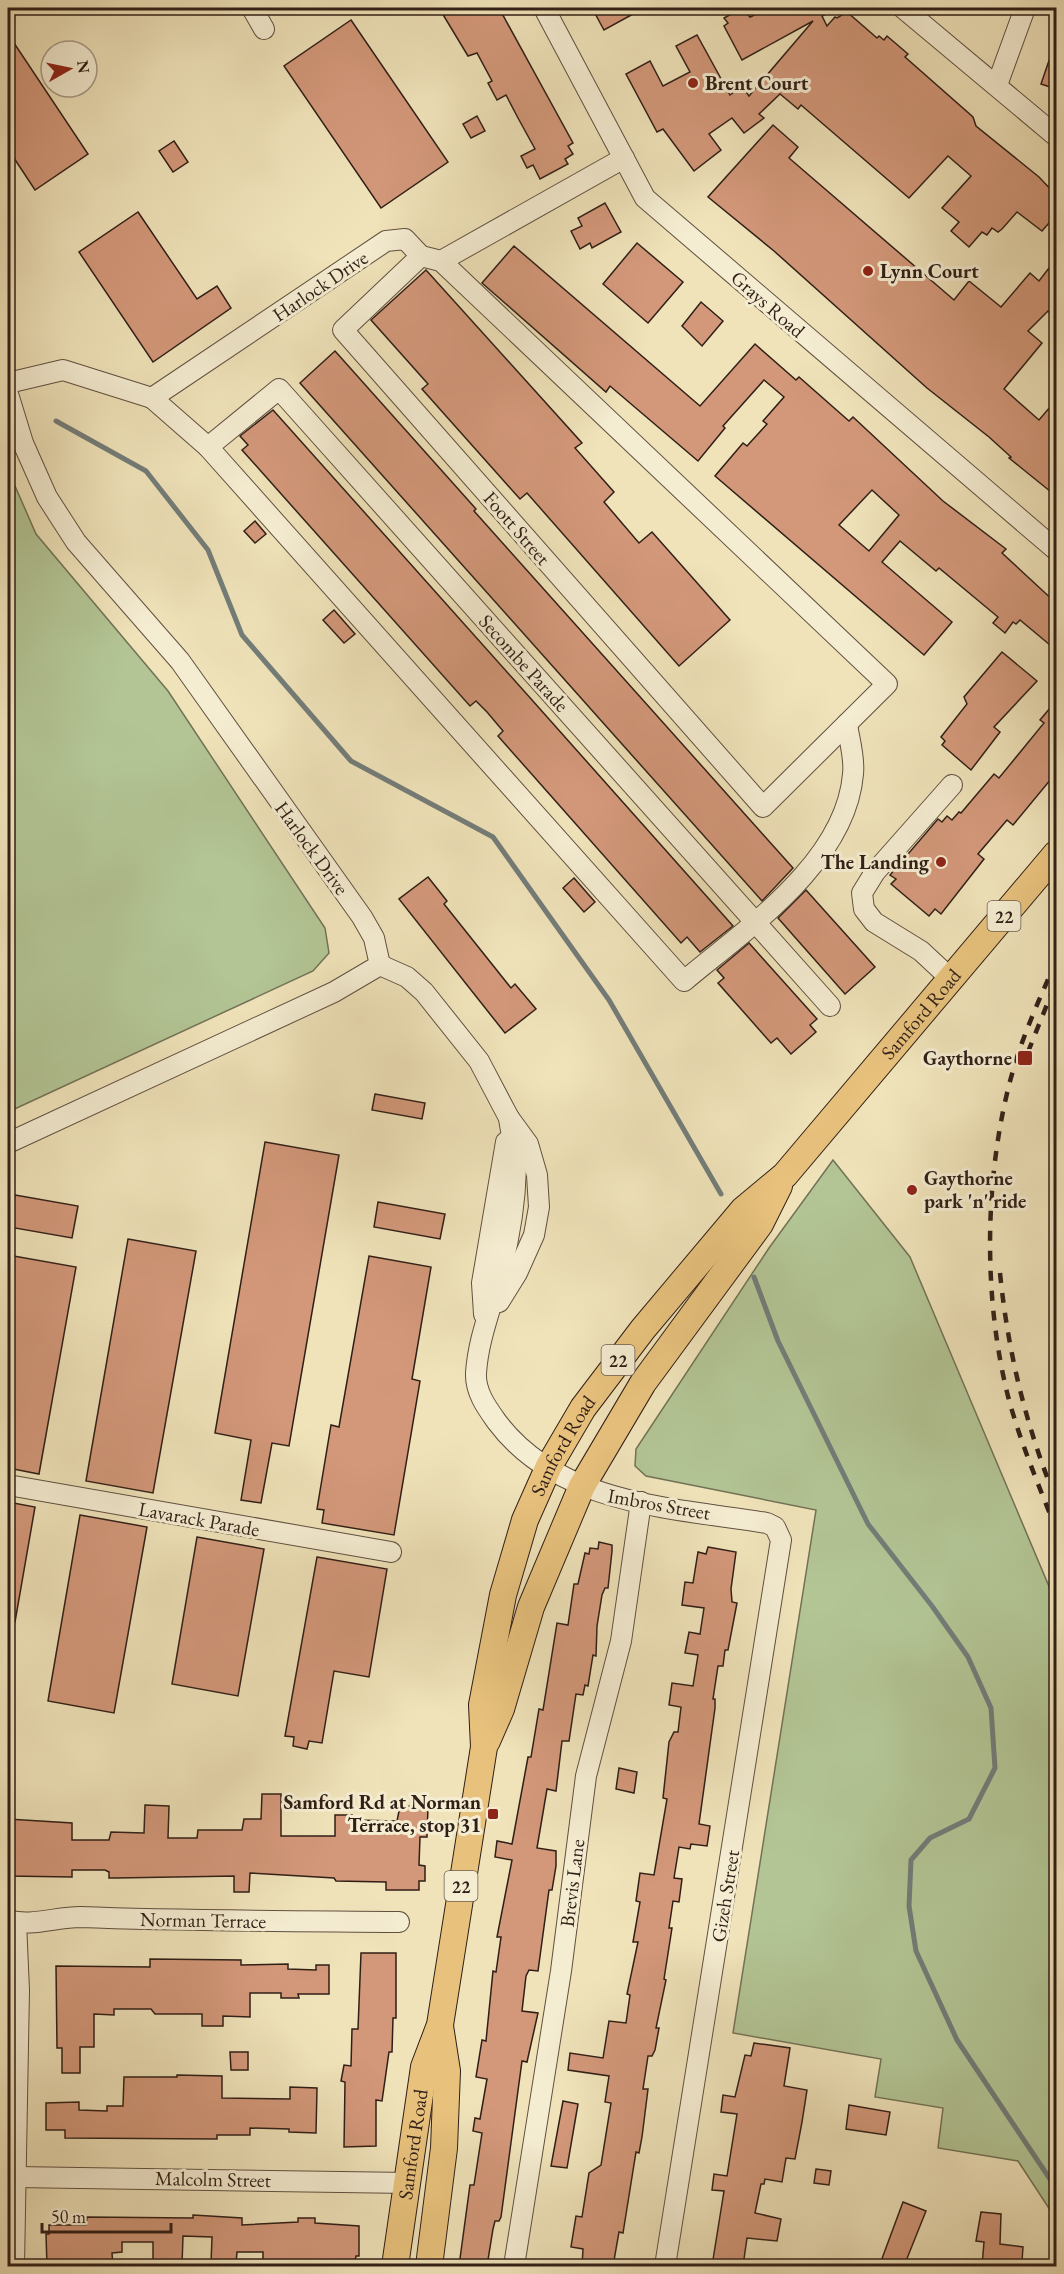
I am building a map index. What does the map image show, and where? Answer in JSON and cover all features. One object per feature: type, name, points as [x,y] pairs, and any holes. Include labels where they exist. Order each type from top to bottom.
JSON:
[{"type":"main road","name":"Samford Road","points":[[394,2266],[409,2183],[424,2067],[440,2025],[484,1747],[482,1706],[503,1595],[525,1520],[549,1466],[583,1408],[636,1338],[743,1210],[785,1175],[1056,854]]},
{"type":"main road","name":"Samford Road","points":[[484,1747],[501,1709],[531,1607],[582,1486],[643,1383],[760,1224],[785,1175]]},
{"type":"main road","name":"Samford Road","points":[[429,2266],[443,2158],[447,2071],[440,2025]]},
{"type":"street","points":[[252,8],[264,29]]},
{"type":"street","name":"Grays Road","points":[[544,8],[645,198],[1056,550]]},
{"type":"street","points":[[903,8],[1056,136]]},
{"type":"street","points":[[997,85],[1025,8]]},
{"type":"street","points":[[8,383],[63,370],[152,398],[208,447],[684,981],[754,921],[811,866],[829,843],[846,808],[854,773],[847,724],[887,684],[441,261],[624,158]]},
{"type":"street","name":"Harlock Drive","points":[[152,398],[386,241],[405,239],[421,256],[441,261]]},
{"type":"street","name":"Foott Street","points":[[421,256],[343,330],[763,807],[847,724]]},
{"type":"street","name":"Secombe Parade","points":[[208,447],[279,389],[830,1005]]},
{"type":"street","name":"Harlock Drive","points":[[8,394],[22,443],[47,497],[76,542],[180,660],[362,917],[374,938],[380,965]]},
{"type":"street","points":[[950,978],[921,951],[874,922],[864,909],[862,893],[875,872],[952,786]]},
{"type":"street","points":[[8,1143],[334,992],[380,965],[407,977],[424,992],[478,1061],[509,1118],[528,1144],[537,1175],[539,1207],[531,1247],[504,1295],[485,1321]]},
{"type":"street","points":[[485,1321],[482,1283],[509,1118]]},
{"type":"street","name":"Imbros Street","points":[[485,1321],[476,1376],[482,1398],[510,1438],[549,1466],[600,1494],[767,1523],[775,1527]]},
{"type":"street","name":"Lavarack Parade","points":[[8,1485],[391,1552]]},
{"type":"street","name":"Brevis Lane","points":[[514,2266],[561,1971],[586,1776],[621,1641],[641,1502]]},
{"type":"street","name":"Gizeh Street","points":[[665,2266],[781,1551],[781,1540],[775,1527]]},
{"type":"street","name":"Norman Terrace","points":[[12,1921],[68,1917],[200,1921],[399,1922]]},
{"type":"street","points":[[12,1921],[19,1990],[14,2266]]},
{"type":"street","name":"Malcolm Street","points":[[16,2176],[409,2183]]},
{"type":"green space","points":[[8,470],[36,534],[168,691],[325,928],[329,953],[313,971],[8,1112]]},
{"type":"green space","points":[[833,1160],[910,1257],[1056,1603],[1056,2219],[1018,2161],[938,2148],[943,2108],[875,2097],[881,2059],[733,2033],[816,1510],[646,1476],[635,1466],[636,1449],[769,1248]]},
{"type":"building","points":[[439,8],[499,8],[573,143],[568,146],[573,154],[565,159],[568,164],[540,179],[533,165],[527,168],[521,156],[535,149],[506,95],[497,100],[488,83],[492,81],[477,53],[468,56]]},
{"type":"building","points":[[592,8],[644,8],[604,30]]},
{"type":"building","points":[[742,8],[750,17],[770,8],[839,8],[822,16],[827,26],[835,17],[847,12],[877,38],[879,36],[884,40],[887,36],[908,54],[905,57],[973,117],[976,126],[1039,177],[1056,195],[1056,215],[1042,231],[1017,212],[998,232],[992,228],[987,235],[982,232],[969,247],[951,231],[959,222],[942,208],[971,176],[948,156],[909,198],[801,105],[798,109],[780,94],[759,114],[764,118],[744,133],[732,118],[709,134],[721,150],[694,171],[663,129],[657,132],[626,74],[650,61],[663,86],[690,72],[676,46],[697,35],[730,95],[742,86],[749,96],[813,21],[742,60],[724,26],[728,23],[724,18]]},
{"type":"building","points":[[351,20],[448,162],[381,208],[284,66]]},
{"type":"building","points":[[8,34],[39,80],[39,99],[51,99],[88,154],[35,190],[8,149]]},
{"type":"building","points":[[1054,46],[1056,46],[1056,89],[1041,84]]},
{"type":"building","points":[[477,116],[485,131],[471,138],[463,124]]},
{"type":"building","points":[[773,125],[798,147],[789,158],[954,300],[969,281],[1001,307],[1030,273],[1039,281],[1056,259],[1056,319],[1048,311],[1028,331],[1042,343],[1004,389],[1039,420],[1056,400],[1056,496],[1009,458],[1011,457],[989,437],[927,388],[774,251],[708,197]]},
{"type":"building","points":[[174,141],[188,162],[173,172],[159,151]]},
{"type":"building","points":[[605,203],[621,232],[592,248],[590,243],[580,249],[571,231],[582,226],[578,218]]},
{"type":"building","points":[[138,212],[197,299],[217,286],[231,308],[153,362],[79,252]]},
{"type":"building","points":[[637,243],[683,282],[648,323],[603,284]]},
{"type":"building","points":[[514,246],[700,406],[755,344],[796,380],[799,377],[849,421],[853,417],[943,501],[1006,549],[1002,553],[1056,603],[1056,650],[1020,620],[1016,624],[1013,622],[1005,633],[993,623],[998,617],[939,568],[936,571],[900,541],[882,562],[952,622],[924,655],[715,476],[743,443],[747,446],[767,424],[763,421],[784,397],[764,380],[723,426],[725,428],[698,461],[610,386],[606,392],[482,283]],"holes":[[[872,490],[899,515],[869,551],[839,525]]]},
{"type":"building","points":[[426,270],[582,443],[575,448],[614,492],[604,502],[639,543],[652,532],[730,620],[679,666],[527,493],[520,499],[422,389],[428,384],[371,320]]},
{"type":"building","points":[[701,302],[723,321],[702,346],[682,326]]},
{"type":"building","points":[[335,351],[476,509],[474,511],[793,868],[762,901],[300,383]]},
{"type":"building","points":[[273,410],[733,926],[700,952],[687,937],[681,943],[498,736],[503,731],[487,712],[476,701],[470,706],[242,450],[248,445],[240,436]]},
{"type":"building","points":[[255,521],[266,534],[255,543],[244,531]]},
{"type":"building","points":[[334,610],[355,634],[344,643],[323,620]]},
{"type":"building","points":[[1002,652],[1037,681],[994,727],[1000,732],[971,770],[942,745],[945,741],[941,737],[967,704],[964,697]]},
{"type":"building","points":[[1056,701],[1056,773],[1013,825],[1007,820],[978,854],[984,859],[941,914],[935,909],[929,916],[891,884],[896,879],[890,875],[938,819],[942,822],[947,816],[952,820],[959,812],[961,813],[994,774],[999,778],[1044,723],[1040,720]]},
{"type":"building","points":[[428,877],[447,901],[444,904],[511,988],[515,984],[536,1009],[505,1033],[399,899]]},
{"type":"building","points":[[574,878],[595,902],[584,912],[563,888]]},
{"type":"building","points":[[806,890],[875,967],[845,994],[778,918]]},
{"type":"building","points":[[749,943],[817,1019],[810,1025],[816,1032],[791,1054],[777,1038],[771,1043],[718,983],[724,978],[717,970]]},
{"type":"building","points":[[375,1094],[425,1103],[422,1119],[372,1110]]},
{"type":"building","points":[[265,1142],[339,1155],[289,1446],[272,1443],[261,1503],[241,1500],[251,1440],[215,1433]]},
{"type":"building","points":[[15,1195],[78,1206],[72,1238],[9,1227]]},
{"type":"building","points":[[378,1202],[445,1214],[440,1239],[374,1227]]},
{"type":"building","points":[[128,1239],[196,1251],[153,1493],[86,1481]]},
{"type":"building","points":[[8,1255],[76,1267],[39,1474],[8,1468]]},
{"type":"building","points":[[369,1256],[431,1267],[412,1379],[420,1381],[394,1535],[322,1523],[324,1510],[317,1509],[331,1425],[339,1427]]},
{"type":"building","points":[[8,1502],[35,1507],[15,1622],[8,1622]]},
{"type":"building","points":[[80,1515],[147,1527],[114,1713],[48,1701]]},
{"type":"building","points":[[197,1537],[264,1549],[238,1696],[172,1684]]},
{"type":"building","points":[[599,1542],[612,1545],[612,1551],[608,1588],[605,1588],[602,1595],[597,1626],[596,1656],[593,1655],[588,1686],[585,1685],[583,1695],[576,1694],[569,1741],[562,1741],[556,1791],[547,1789],[537,1848],[556,1851],[556,1866],[552,1890],[549,1890],[538,1971],[529,1970],[526,1976],[522,2011],[538,2013],[527,2062],[522,2061],[501,2217],[499,2221],[495,2221],[487,2266],[459,2266],[470,2185],[474,2185],[482,2133],[473,2131],[475,2118],[480,2119],[487,2079],[476,2077],[482,2040],[486,2041],[493,1971],[496,1972],[501,1937],[497,1937],[512,1860],[495,1857],[497,1841],[512,1844],[539,1709],[543,1710],[557,1623],[568,1625],[574,1584],[578,1584],[585,1553],[589,1554],[590,1548],[598,1549]]},
{"type":"building","points":[[708,1547],[736,1552],[731,1589],[732,1602],[737,1603],[728,1650],[725,1650],[723,1666],[718,1666],[713,1699],[715,1699],[715,1708],[699,1824],[710,1826],[707,1846],[691,1844],[690,1849],[679,1847],[674,1878],[682,1879],[679,1902],[673,1901],[669,1928],[672,1928],[664,1979],[666,1980],[656,2028],[659,2028],[655,2050],[652,2056],[648,2056],[643,2089],[648,2089],[642,2137],[639,2153],[636,2152],[623,2233],[619,2232],[613,2266],[582,2266],[583,2249],[571,2247],[576,2216],[582,2217],[589,2173],[601,2165],[611,2103],[605,2102],[609,2076],[568,2070],[570,2053],[603,2058],[609,2021],[626,2023],[630,1995],[627,1994],[638,1942],[633,1942],[640,1902],[636,1901],[640,1873],[654,1875],[667,1799],[663,1798],[669,1742],[674,1732],[678,1732],[681,1707],[669,1705],[672,1683],[693,1686],[698,1655],[685,1653],[689,1632],[700,1634],[704,1608],[682,1605],[685,1582],[693,1583],[698,1552],[706,1554]]},
{"type":"building","points":[[317,1557],[387,1569],[369,1677],[334,1671],[322,1743],[309,1741],[307,1749],[293,1746],[294,1737],[285,1736]]},
{"type":"building","points":[[619,1768],[637,1772],[634,1793],[616,1789]]},
{"type":"building","points":[[262,1794],[281,1794],[281,1836],[335,1836],[335,1815],[352,1815],[352,1820],[397,1821],[400,1806],[428,1807],[427,1837],[420,1837],[419,1865],[425,1866],[425,1881],[419,1881],[419,1890],[386,1890],[386,1882],[336,1881],[334,1878],[250,1873],[249,1892],[234,1892],[234,1876],[109,1878],[109,1872],[105,1870],[72,1870],[72,1877],[8,1876],[8,1819],[72,1823],[72,1840],[109,1840],[111,1832],[144,1833],[145,1805],[169,1806],[168,1838],[197,1838],[198,1830],[242,1830],[244,1819],[261,1819]]},
{"type":"building","points":[[361,1953],[396,1953],[396,2018],[393,2018],[392,2052],[389,2052],[382,2101],[376,2100],[376,2146],[344,2147],[345,2082],[341,2081],[344,2065],[351,2066],[352,2029],[358,2029]]},
{"type":"building","points":[[150,1959],[241,1960],[241,1965],[288,1964],[288,1969],[316,1970],[316,1965],[329,1965],[329,1994],[298,1994],[299,1998],[281,1998],[281,1993],[250,1993],[250,2017],[223,2016],[223,2026],[202,2026],[202,2014],[155,2014],[151,2009],[114,2009],[114,2015],[94,2014],[94,2047],[80,2047],[80,2073],[62,2073],[62,2048],[57,2048],[56,1966],[150,1967]]},
{"type":"building","points":[[754,2043],[790,2048],[784,2086],[807,2090],[802,2122],[795,2159],[786,2158],[782,2182],[765,2179],[764,2184],[761,2184],[755,2213],[781,2219],[777,2241],[747,2238],[743,2266],[712,2266],[724,2191],[712,2190],[714,2174],[727,2176],[737,2114],[721,2112],[723,2095],[735,2097],[745,2055],[751,2056]]},
{"type":"building","points":[[230,2052],[248,2052],[248,2070],[231,2070]]},
{"type":"building","points":[[177,2075],[222,2076],[222,2098],[290,2099],[290,2087],[317,2088],[316,2133],[289,2132],[289,2129],[250,2128],[250,2135],[217,2135],[217,2139],[65,2138],[65,2130],[46,2130],[46,2103],[79,2102],[79,2110],[107,2111],[107,2106],[123,2106],[124,2077],[177,2077]]},
{"type":"building","points":[[563,2101],[578,2104],[567,2168],[551,2166]]},
{"type":"building","points":[[849,2105],[890,2112],[886,2135],[846,2129]]},
{"type":"building","points":[[816,2169],[831,2171],[829,2185],[814,2183]]},
{"type":"building","points":[[903,2202],[926,2211],[904,2266],[880,2264]]},
{"type":"building","points":[[981,2212],[1001,2214],[1000,2244],[1023,2247],[1022,2261],[1013,2260],[1013,2266],[982,2266],[984,2242],[976,2241]]},
{"type":"building","points":[[193,2215],[242,2218],[242,2225],[298,2222],[298,2218],[315,2218],[315,2223],[359,2226],[359,2256],[356,2256],[354,2266],[263,2266],[263,2252],[237,2252],[236,2263],[211,2263],[212,2237],[183,2236],[182,2265],[153,2265],[153,2242],[122,2242],[122,2252],[112,2253],[113,2266],[47,2266],[46,2234],[49,2234],[49,2225],[86,2225],[87,2217],[193,2218]]},
{"type":"waterway","points":[[56,421],[146,471],[208,550],[242,635],[351,761],[493,837],[609,1000],[721,1194]]},
{"type":"waterway","points":[[754,1277],[778,1341],[868,1524],[932,1606],[968,1657],[991,1708],[995,1768],[969,1819],[930,1838],[911,1860],[909,1906],[916,1951],[957,2040],[1056,2188]]},
{"type":"railway","points":[[1056,961],[1023,1040],[1004,1106],[992,1190],[990,1233],[994,1319],[1000,1360],[1014,1416],[1056,1529]]},
{"type":"railway","points":[[1028,1052],[1056,982]]},
{"type":"railway","points":[[1000,1273],[1003,1303],[1020,1389],[1036,1445],[1056,1500]]},
{"type":"place","name":"Brent Court","points":[[693,83]]},
{"type":"place","name":"Lynn Court","points":[[868,271]]},
{"type":"place","name":"The Landing","points":[[941,862]]},
{"type":"place","name":"Gaythorne","points":[[1025,1058]]},
{"type":"place","name":"Gaythorne park 'n' ride","points":[[912,1190]]},
{"type":"place","name":"Samford Rd at Norman Terrace, stop 31","points":[[493,1814]]}]
